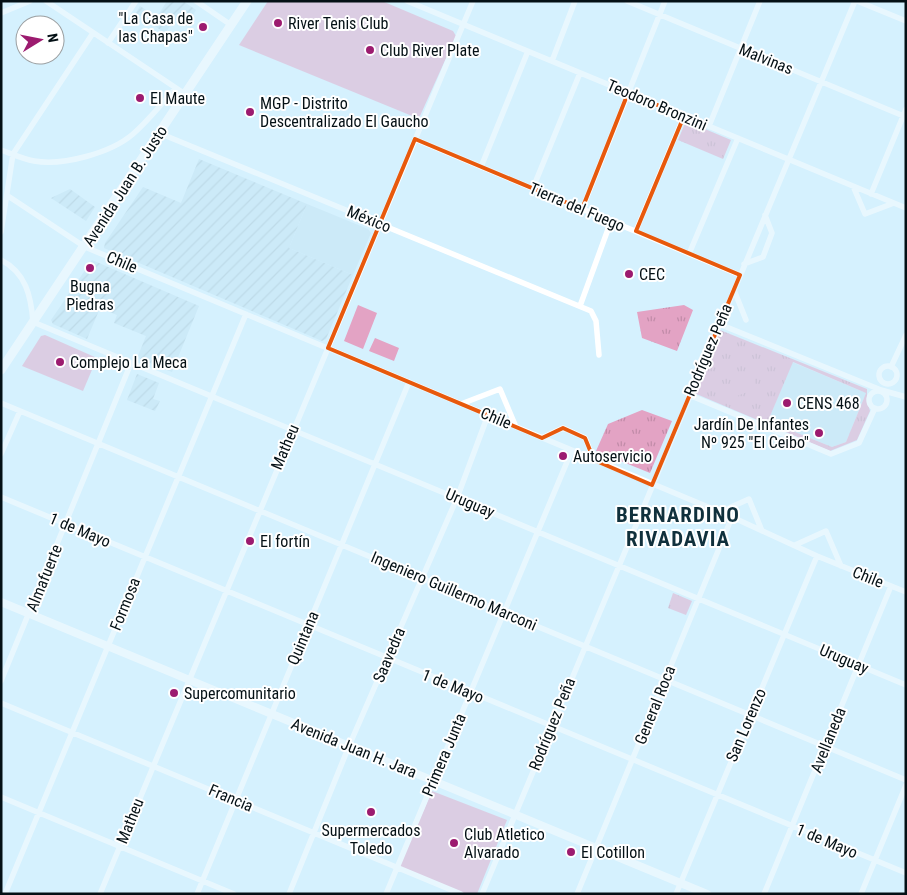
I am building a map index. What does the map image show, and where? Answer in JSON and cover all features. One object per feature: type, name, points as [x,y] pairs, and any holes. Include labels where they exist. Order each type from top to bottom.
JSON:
[{"type":"main road","name":"Avenida Juan B. Justo","points":[[1,370],[85,247],[247,1]]},
{"type":"main road","name":"Avenida Juan H. Jara","points":[[1,602],[707,894]]},
{"type":"street","points":[[1,13],[30,1]]},
{"type":"street","points":[[46,1],[185,94]]},
{"type":"street","points":[[108,43],[136,1]]},
{"type":"street","points":[[196,1],[231,25]]},
{"type":"street","name":"Teodoro Bronzini","points":[[407,1],[906,208]]},
{"type":"street","name":"Matheu","points":[[100,894],[292,430],[473,1]]},
{"type":"street","points":[[552,61],[575,1]]},
{"type":"street","name":"Malvinas","points":[[627,1],[904,117]]},
{"type":"street","points":[[582,209],[665,1]]},
{"type":"street","points":[[709,126],[760,1]]},
{"type":"street","points":[[856,1],[906,21]]},
{"type":"street","name":"Rodríguez Peña","points":[[482,894],[584,646],[856,1]]},
{"type":"street","points":[[1,232],[13,154],[93,33]]},
{"type":"street","points":[[482,167],[528,51]]},
{"type":"street","points":[[532,188],[580,73]]},
{"type":"street","points":[[1,150],[45,162],[69,160],[95,153],[124,141],[133,134],[176,88]]},
{"type":"street","points":[[871,194],[906,109]]},
{"type":"street","points":[[636,231],[684,116]]},
{"type":"street","name":"México","points":[[159,133],[580,306]]},
{"type":"street","points":[[689,254],[738,138]]},
{"type":"street","name":"Tierra del Fuego","points":[[415,139],[740,275]]},
{"type":"street","points":[[854,186],[865,214],[894,203]]},
{"type":"street","name":"Chile","points":[[8,196],[85,247],[732,517],[817,556],[906,592]]},
{"type":"street","points":[[744,264],[763,257],[772,233],[765,215]]},
{"type":"street","points":[[599,355],[594,313],[580,306],[611,221]]},
{"type":"street","points":[[1,260],[21,276],[25,283],[34,322]]},
{"type":"street","points":[[734,290],[746,320]]},
{"type":"street","name":"Formosa","points":[[3,893],[39,812],[246,314]]},
{"type":"street","name":"Uruguay","points":[[34,322],[906,685]]},
{"type":"street","points":[[719,324],[881,391],[906,397]]},
{"type":"street","points":[[891,367],[906,335]]},
{"type":"street","name":"Almafuerte","points":[[1,681],[131,363]]},
{"type":"street","points":[[885,367],[891,367],[896,371],[896,379],[889,384],[884,383],[880,379],[881,370],[885,367]]},
{"type":"street","name":"Quintana","points":[[197,894],[409,382]]},
{"type":"street","points":[[881,391],[884,383]]},
{"type":"street","points":[[461,404],[500,389],[516,427]]},
{"type":"street","points":[[875,408],[870,403],[869,397],[872,393],[881,391]]},
{"type":"street","points":[[875,408],[882,407],[885,403],[886,398],[881,391]]},
{"type":"street","points":[[690,395],[831,454],[843,451],[859,443],[875,408]]},
{"type":"street","name":"Ingeniero Guillermo Marconi","points":[[1,403],[906,780]]},
{"type":"street","points":[[1,454],[20,411]]},
{"type":"street","name":"Saavedra","points":[[289,894],[349,746],[457,498],[488,415]]},
{"type":"street","points":[[542,438],[563,428],[585,438],[594,460]]},
{"type":"street","name":"Primera Junta","points":[[386,894],[503,612],[539,533],[572,450]]},
{"type":"street","name":"1 de Mayo","points":[[1,497],[906,874]]},
{"type":"street","points":[[720,512],[749,499],[762,531]]},
{"type":"street","name":"General Roca","points":[[577,894],[732,517]]},
{"type":"street","points":[[795,546],[826,531],[841,566]]},
{"type":"street","name":"San Lorenzo","points":[[676,894],[817,556]]},
{"type":"street","name":"Avellaneda","points":[[764,894],[891,586]]},
{"type":"street","name":"Francia","points":[[1,703],[461,894]]},
{"type":"street","points":[[861,894],[906,785]]},
{"type":"street","points":[[1,797],[234,894]]},
{"type":"highlighted area","points":[[628,93],[684,116],[636,231],[740,275],[652,485],[594,460],[585,438],[563,428],[542,438],[328,348],[415,139],[582,209]]},
{"type":"shaded area","points":[[167,1],[183,1],[196,10],[186,26],[175,19],[165,33],[136,13],[140,6],[157,17]]},
{"type":"shaded area","points":[[199,159],[307,204],[289,248],[353,275],[326,339],[322,341],[104,248],[105,243],[143,187],[181,203]]},
{"type":"shaded area","points":[[70,189],[95,207],[86,221],[51,198]]},
{"type":"shaded area","points":[[307,204],[368,229],[371,233],[353,275],[289,248]]},
{"type":"shaded area","name":"Bugna Piedras","points":[[92,260],[199,306],[172,372],[140,359],[138,356],[146,336],[114,323],[117,315],[100,308],[87,339],[53,324],[51,320]]},
{"type":"shaded area","points":[[792,362],[866,393],[846,442],[832,447],[768,421]]},
{"type":"shaded area","points":[[137,374],[159,383],[153,399],[160,401],[155,411],[127,400]]},
{"type":"green space","name":"Club River Plate","points":[[268,1],[382,1],[453,31],[456,36],[420,116],[417,118],[239,45]]},
{"type":"green space","points":[[686,121],[731,140],[723,159],[678,140]]},
{"type":"green space","points":[[358,305],[377,313],[363,349],[344,341]]},
{"type":"green space","points":[[684,305],[693,310],[677,351],[642,338],[637,312]]},
{"type":"green space","points":[[720,330],[867,389],[870,411],[857,440],[830,451],[694,393]],"holes":[[[793,362],[866,393],[846,442],[832,447],[768,421]]]},
{"type":"green space","name":"Complejo La Meca","points":[[45,335],[97,358],[83,391],[22,366],[41,336]]},
{"type":"green space","points":[[375,338],[399,348],[394,361],[369,351]]},
{"type":"green space","points":[[753,378],[757,388],[737,396],[733,386]]},
{"type":"green space","points":[[642,410],[672,421],[650,473],[596,451],[608,424]]},
{"type":"green space","points":[[673,593],[692,601],[686,615],[668,608]]},
{"type":"green space","name":"Club Atletico Alvarado","points":[[432,791],[507,820],[477,894],[463,894],[399,867]]},
{"type":"place","name":"River Tenis Club","points":[[278,23]]},
{"type":"place","name":"\"La Casa de las Chapas\"","points":[[203,27]]},
{"type":"place","name":"Club River Plate","points":[[370,50]]},
{"type":"place","name":"El Maute","points":[[140,98]]},
{"type":"place","name":"MGP - Distrito Descentralizado El Gaucho","points":[[250,112]]},
{"type":"place","name":"Bugna Piedras","points":[[90,268]]},
{"type":"place","name":"CEC","points":[[629,274]]},
{"type":"place","name":"Complejo La Meca","points":[[60,362]]},
{"type":"place","name":"CENS 468","points":[[787,403]]},
{"type":"place","name":"Jardín De Infantes Nº 925 \"El Ceibo\"","points":[[819,433]]},
{"type":"place","name":"Autoservicio","points":[[563,456]]},
{"type":"place","name":"El fortín","points":[[250,541]]},
{"type":"place","name":"Supercomunitario","points":[[174,693]]},
{"type":"place","name":"Supermercados Toledo","points":[[371,812]]},
{"type":"place","name":"Club Atletico Alvarado","points":[[454,843]]},
{"type":"place","name":"El Cotillon","points":[[571,852]]},
{"type":"district","name":"BERNARDINO RIVADAVIA","points":[[678,527]]}]
